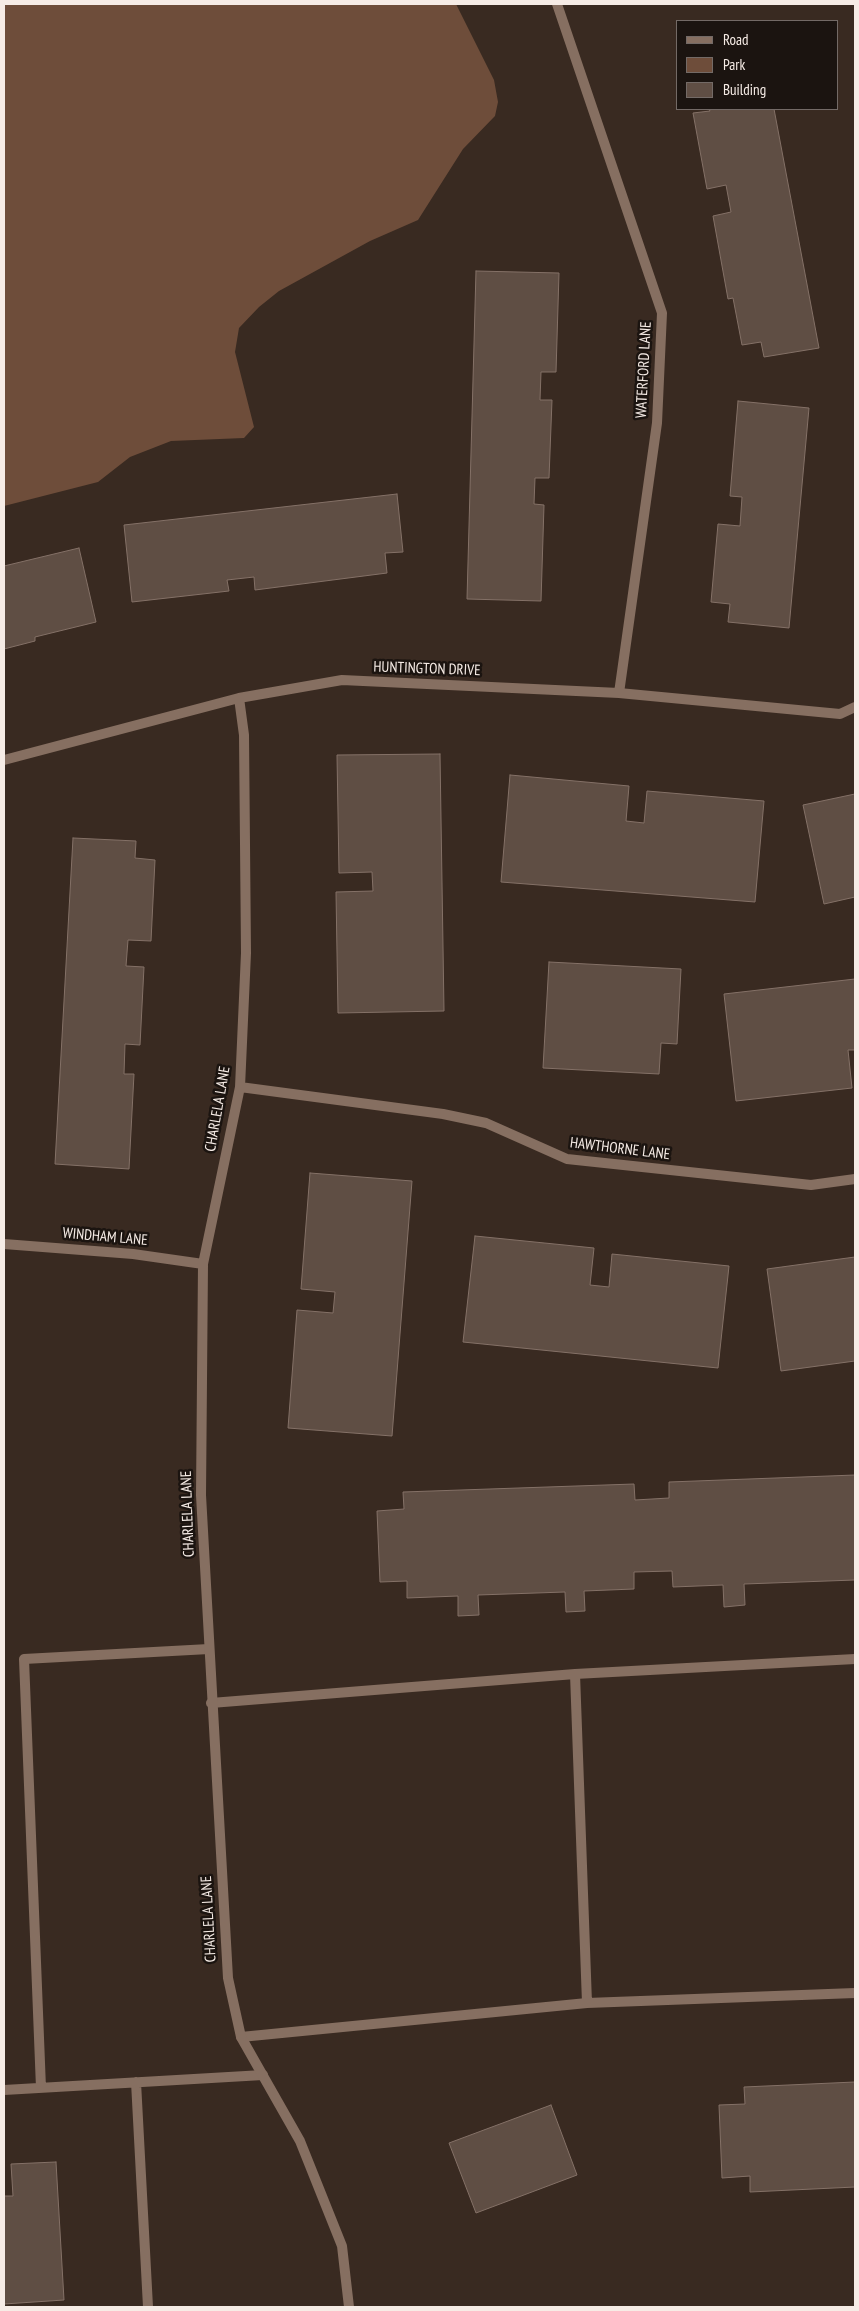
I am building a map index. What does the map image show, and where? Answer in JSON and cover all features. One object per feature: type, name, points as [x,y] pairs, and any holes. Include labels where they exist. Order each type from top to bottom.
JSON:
[{"type":"street","name":"WATERFORD LANE","points":[[557,4],[662,313],[657,423],[619,693]]},
{"type":"street","name":"HUNTINGTON DRIVE","points":[[4,760],[240,698],[342,680],[619,693],[840,714],[855,707]]},
{"type":"street","name":"CHARLELA LANE","points":[[240,698],[244,735],[246,953],[240,1087],[203,1264],[201,1495],[211,1703],[228,1978],[241,2037],[300,2141],[342,2246],[349,2307]]},
{"type":"street","name":"HAWTHORNE LANE","points":[[240,1087],[443,1114],[486,1123],[567,1159],[811,1185],[855,1179]]},
{"type":"street","name":"WINDHAM LANE","points":[[4,1244],[133,1254],[203,1264]]},
{"type":"street","points":[[41,2088],[24,1659],[209,1649]]},
{"type":"street","points":[[211,1703],[575,1674],[855,1659]]},
{"type":"street","points":[[575,1674],[588,2003]]},
{"type":"street","points":[[241,2037],[588,2003],[855,1994]]},
{"type":"street","points":[[4,2090],[262,2075]]},
{"type":"street","points":[[136,2082],[148,2307]]},
{"type":"green space","points":[[4,4],[456,4],[494,80],[498,102],[495,116],[463,149],[418,220],[370,241],[279,291],[259,307],[239,328],[235,352],[254,427],[244,438],[171,441],[130,457],[98,482],[4,506]]},
{"type":"building","points":[[774,110],[819,348],[764,357],[761,342],[742,345],[733,298],[728,299],[713,216],[731,212],[726,185],[707,189],[693,113]]},
{"type":"building","points":[[476,271],[559,273],[556,372],[541,372],[540,400],[552,400],[549,478],[535,478],[534,504],[544,505],[541,601],[467,599]]},
{"type":"building","points":[[738,401],[809,408],[789,628],[728,622],[730,604],[711,602],[718,524],[740,526],[742,497],[730,496]]},
{"type":"building","points":[[397,494],[403,552],[385,553],[387,573],[255,590],[254,577],[227,580],[229,591],[132,602],[124,525]]},
{"type":"building","points":[[79,548],[96,622],[35,637],[35,641],[4,649],[4,566]]},
{"type":"building","points":[[440,754],[444,1011],[338,1013],[336,892],[373,891],[372,872],[339,873],[337,755]]},
{"type":"building","points":[[510,775],[629,786],[626,821],[644,823],[647,791],[764,801],[755,902],[501,882]]},
{"type":"building","points":[[855,794],[855,897],[824,904],[803,805]]},
{"type":"building","points":[[73,838],[136,841],[135,858],[155,860],[151,941],[128,940],[126,966],[144,967],[140,1045],[125,1044],[124,1074],[134,1074],[129,1169],[55,1164]]},
{"type":"building","points":[[549,962],[681,969],[677,1044],[661,1043],[659,1074],[543,1068]]},
{"type":"building","points":[[855,979],[855,1050],[848,1050],[852,1088],[736,1101],[724,994]]},
{"type":"building","points":[[310,1173],[412,1181],[392,1436],[288,1428],[297,1310],[333,1313],[335,1292],[301,1289]]},
{"type":"building","points":[[475,1236],[594,1248],[590,1285],[609,1287],[612,1254],[729,1266],[718,1368],[463,1342]]},
{"type":"building","points":[[855,1257],[855,1361],[781,1371],[767,1269]]},
{"type":"building","points":[[855,1475],[855,1580],[744,1584],[745,1605],[724,1607],[723,1585],[673,1587],[672,1571],[634,1572],[634,1589],[584,1591],[585,1611],[566,1612],[565,1592],[478,1595],[479,1615],[458,1616],[458,1596],[407,1598],[407,1581],[380,1582],[377,1511],[404,1509],[403,1492],[634,1484],[635,1500],[669,1498],[669,1482]]},
{"type":"building","points":[[855,2082],[855,2187],[750,2192],[750,2176],[722,2178],[719,2105],[745,2104],[744,2087]]},
{"type":"building","points":[[551,2105],[577,2175],[476,2213],[449,2143]]},
{"type":"building","points":[[56,2162],[64,2300],[4,2304],[4,2196],[13,2196],[11,2164]]}]
